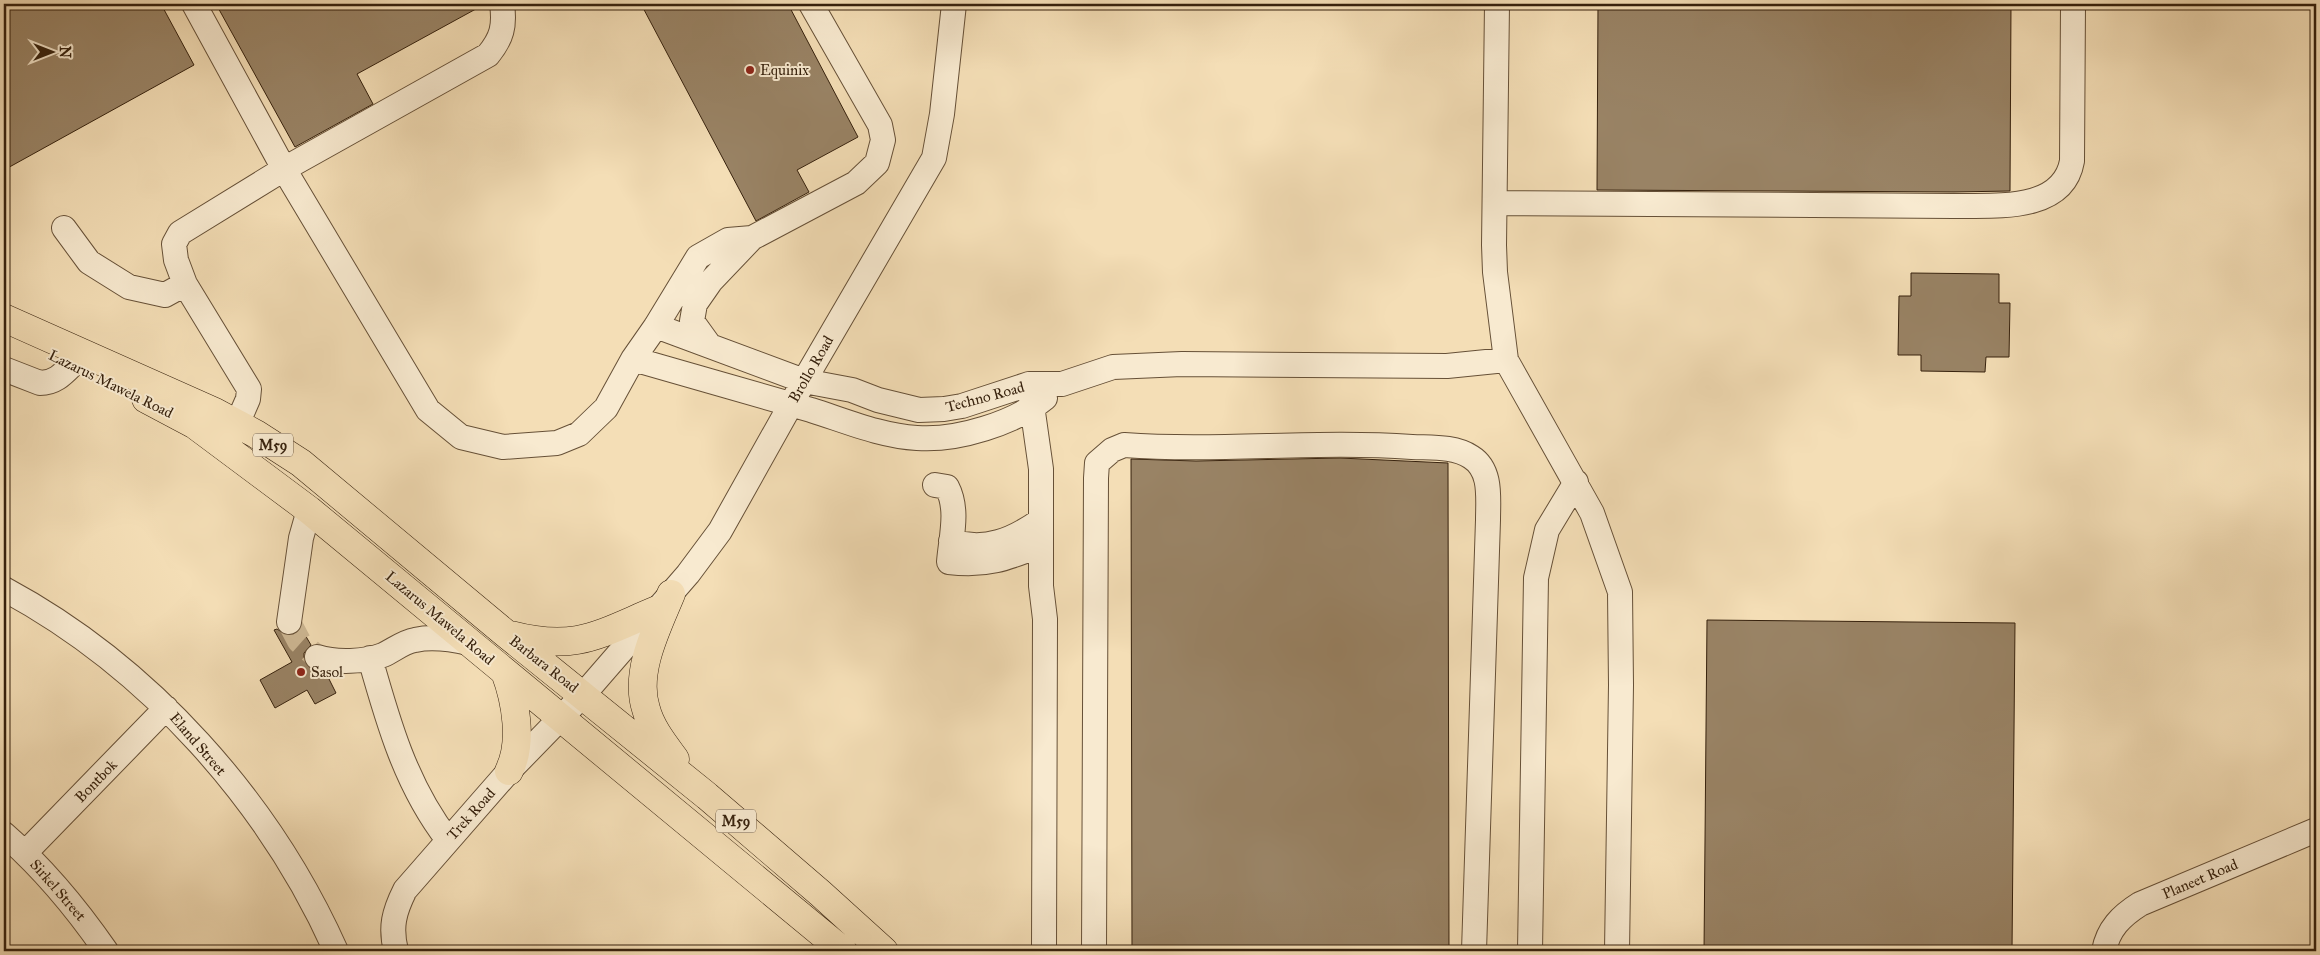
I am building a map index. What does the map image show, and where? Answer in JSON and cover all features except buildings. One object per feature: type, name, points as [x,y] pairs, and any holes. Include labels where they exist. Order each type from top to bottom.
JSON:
[{"type":"main road","name":"Lazarus Mawela Road","points":[[4,318],[188,399],[236,423],[280,449],[318,475],[505,633]]},
{"type":"main road","name":"Lazarus Mawela Road","points":[[4,334],[73,364],[177,415],[227,448],[309,510],[843,951]]},
{"type":"main road","points":[[505,633],[534,641],[555,643],[577,641],[602,634],[664,602]]},
{"type":"main road","points":[[664,602],[644,675],[643,693],[645,707],[663,743],[707,796]]},
{"type":"main road","name":"Barbara Road","points":[[505,633],[583,695]]},
{"type":"main road","points":[[505,672],[514,700],[515,714],[515,760],[510,771]]},
{"type":"main road","name":"M59","points":[[583,695],[707,796],[884,951]]},
{"type":"street","points":[[194,4],[284,169],[428,410],[461,437],[503,447],[557,443],[580,434],[606,408],[633,359],[656,326],[698,257],[728,240],[752,238]]},
{"type":"street","points":[[227,448],[236,423],[248,399],[250,389],[185,284],[176,260],[174,244],[180,233],[284,169],[488,55],[498,43],[500,36],[504,20],[502,4]]},
{"type":"street","points":[[710,346],[692,321],[695,304],[710,281],[752,238],[856,183],[877,163],[884,140],[880,125],[811,4]]},
{"type":"street","name":"Brollo Road","points":[[583,695],[664,602],[720,531],[804,381],[934,158],[942,114],[954,4]]},
{"type":"street","points":[[1497,4],[1495,272],[1506,360],[1592,513],[1620,592],[1621,685],[1617,951]]},
{"type":"street","points":[[1495,202],[1954,206],[2016,205],[2030,202],[2054,190],[2070,171],[2072,161],[2073,4]]},
{"type":"street","points":[[64,228],[89,262],[129,287],[164,296],[185,284]]},
{"type":"street","name":"Techno Road","points":[[656,326],[804,381],[852,390],[878,400],[919,410],[962,406],[1029,384],[1062,384]]},
{"type":"street","name":"Techno Road","points":[[633,359],[874,430],[919,438],[948,437],[977,431],[1034,408],[1062,384]]},
{"type":"street","points":[[1062,384],[1113,368],[1150,364],[1447,366],[1506,360]]},
{"type":"street","points":[[4,368],[40,383],[46,383],[62,376],[73,364]]},
{"type":"street","points":[[1029,384],[1034,408],[1041,470],[1042,586],[1045,619],[1044,951]]},
{"type":"street","points":[[1094,951],[1096,478],[1097,463],[1112,450],[1124,445],[1385,445],[1454,450],[1472,457],[1480,465],[1485,475],[1488,490],[1488,520],[1474,951]]},
{"type":"street","points":[[1530,951],[1536,578],[1547,530],[1576,482]]},
{"type":"street","points":[[935,485],[947,487],[953,499],[950,552]]},
{"type":"street","points":[[290,622],[301,538],[309,510]]},
{"type":"street","points":[[950,552],[965,546],[1001,543],[1022,534],[1041,520]]},
{"type":"street","points":[[950,552],[979,564],[1004,560],[1041,545]]},
{"type":"street","name":"Eland Street","points":[[4,589],[80,637],[131,677],[166,708],[205,750],[246,800],[272,837],[300,881],[336,951]]},
{"type":"street","points":[[317,657],[338,660],[370,658],[382,655],[406,642],[424,638],[442,638],[469,643]]},
{"type":"street","points":[[370,658],[403,763],[425,808],[448,840]]},
{"type":"street","name":"Trek Road","points":[[396,951],[392,926],[396,909],[405,890],[510,771],[583,695]]},
{"type":"street","name":"Bontbok","points":[[25,853],[166,708]]},
{"type":"street","name":"Planeet Road","points":[[2104,951],[2108,936],[2115,924],[2125,913],[2140,904],[2316,830]]},
{"type":"street","name":"Sirkel Street","points":[[4,834],[25,853],[78,913],[106,951]]},
{"type":"tunnel","points":[[289,622],[299,641],[317,657]]},
{"type":"place","name":"Equinix","points":[[750,70]]},
{"type":"place","name":"Sasol","points":[[301,672]]}]
